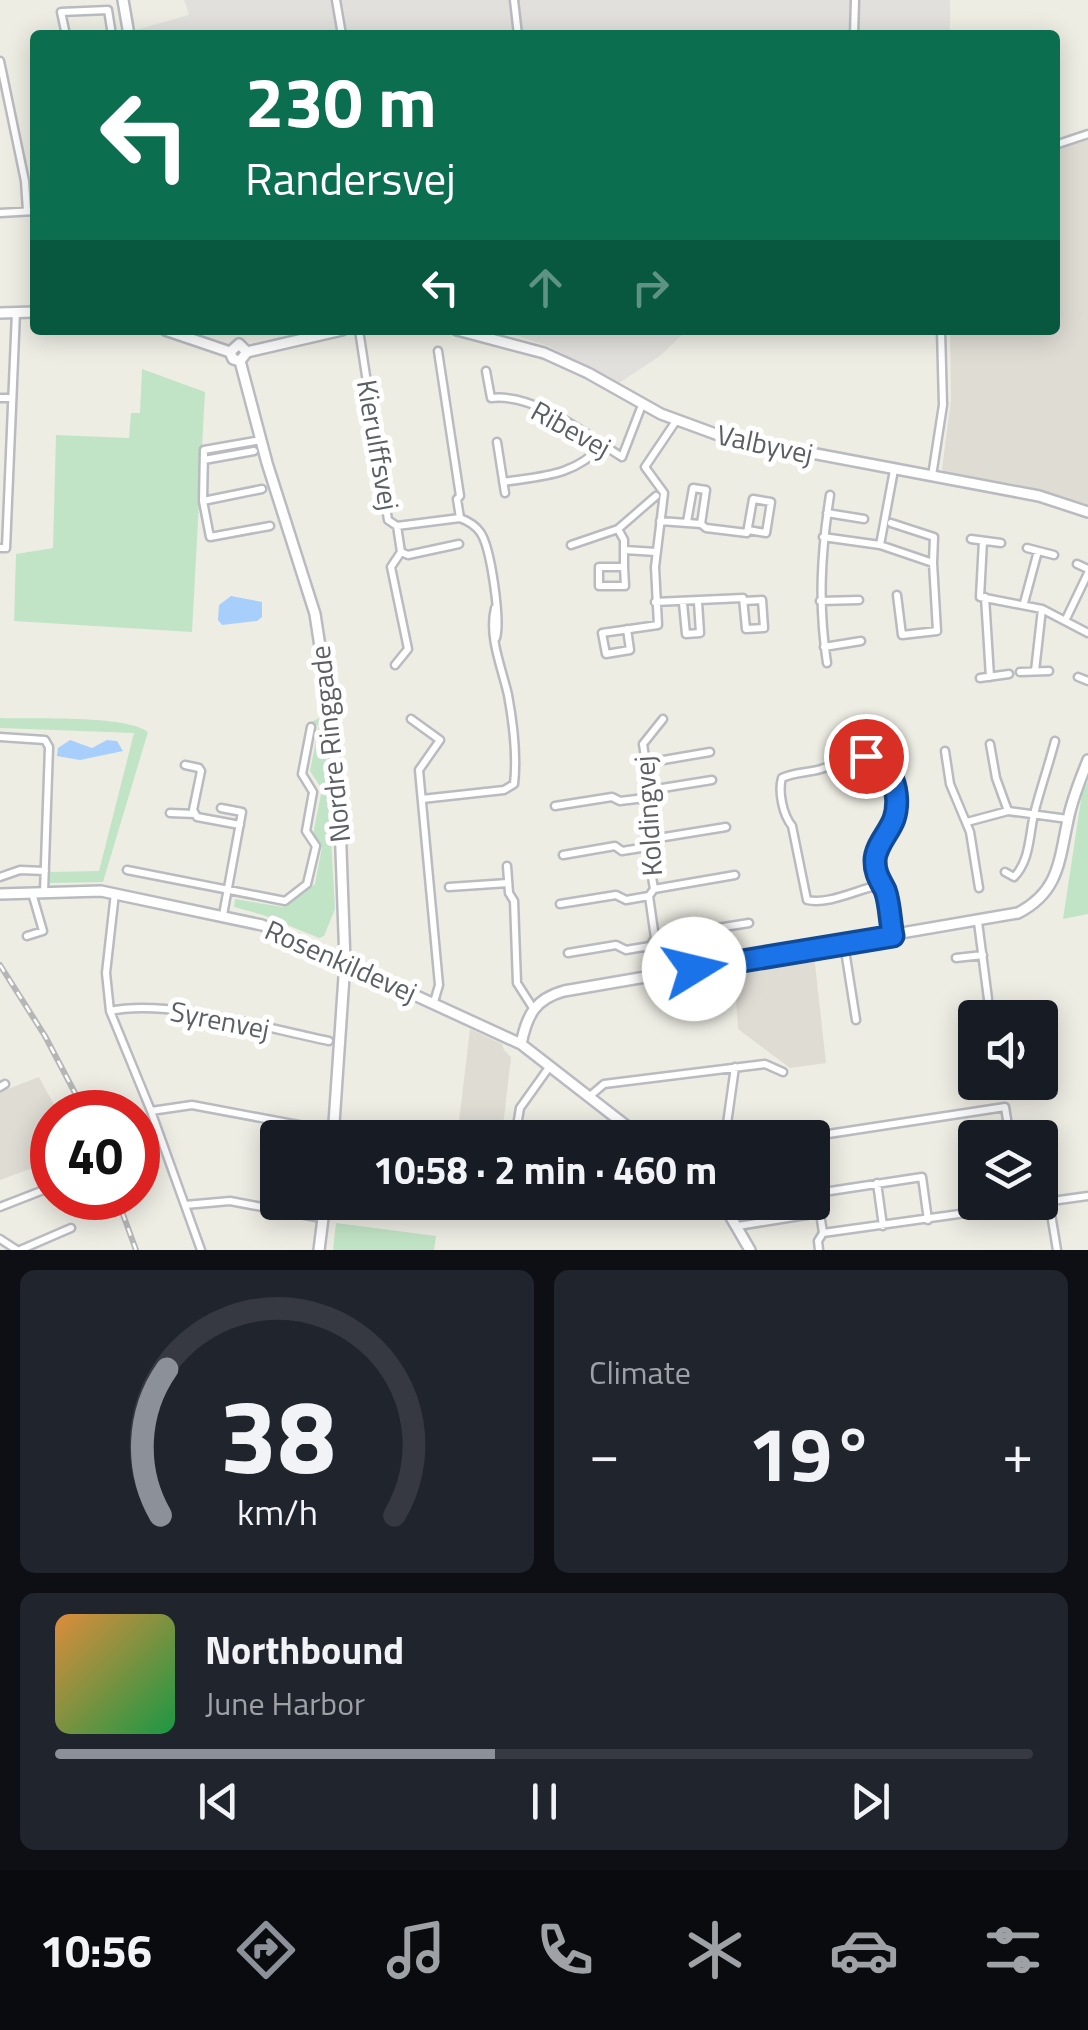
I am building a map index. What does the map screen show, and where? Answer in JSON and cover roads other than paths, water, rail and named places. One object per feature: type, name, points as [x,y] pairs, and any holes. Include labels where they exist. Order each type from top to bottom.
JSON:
[{"type":"street","points":[[124,0],[128,30]]},
{"type":"street","points":[[336,0],[341,30]]},
{"type":"street","points":[[514,0],[517,30]]},
{"type":"street","points":[[854,30],[856,0]]},
{"type":"street","points":[[65,30],[60,12],[108,10],[111,30]]},
{"type":"street","points":[[110,21],[126,18]]},
{"type":"street","points":[[0,61],[30,206]]},
{"type":"street","points":[[1060,143],[1088,134]]},
{"type":"street","points":[[0,213],[30,211]]},
{"type":"street","points":[[3,548],[16,312]]},
{"type":"street","points":[[0,313],[30,312]]},
{"type":"street","points":[[191,335],[244,345],[244,356],[323,335]]},
{"type":"street","name":"Kierulffsvej","points":[[360,335],[388,520],[397,526],[401,552],[391,567],[408,648],[396,665]]},
{"type":"street","name":"Valbyvej","points":[[486,335],[544,353],[676,421],[733,440],[1039,496],[1088,512]]},
{"type":"street","points":[[932,477],[943,406],[941,335]]},
{"type":"street","points":[[438,351],[460,518]]},
{"type":"street","name":"Nordre Ringgade","points":[[244,356],[261,440],[303,569],[325,665],[340,822],[345,962],[330,1120]]},
{"type":"street","name":"Ribevej","points":[[486,371],[490,398],[508,398],[536,408],[622,457],[642,404]]},
{"type":"street","points":[[0,398],[12,398]]},
{"type":"street","points":[[627,629],[630,650],[606,654],[602,633],[658,624],[656,552],[664,490],[645,467],[676,421]]},
{"type":"street","points":[[261,440],[204,450],[203,501],[210,537],[270,526]]},
{"type":"street","points":[[497,442],[505,493]]},
{"type":"street","points":[[503,482],[569,471],[591,458],[602,445]]},
{"type":"street","points":[[204,460],[254,451]]},
{"type":"street","points":[[880,545],[894,470]]},
{"type":"street","points":[[687,522],[693,488],[706,490],[701,524]]},
{"type":"street","points":[[203,501],[262,489]]},
{"type":"street","points":[[827,663],[820,601],[823,537],[830,495]]},
{"type":"street","points":[[571,545],[618,529],[656,496]]},
{"type":"street","points":[[660,521],[701,524],[747,534],[753,498],[771,502],[766,533],[748,530]]},
{"type":"street","points":[[827,514],[864,519]]},
{"type":"street","points":[[397,526],[460,518],[484,538],[500,677],[508,695],[515,778],[510,788],[422,799]]},
{"type":"street","points":[[891,523],[934,537],[937,631],[902,635],[897,594]]},
{"type":"street","points":[[618,529],[624,540],[625,586],[600,586],[599,568],[624,567]]},
{"type":"street","points":[[823,537],[880,545],[932,564]]},
{"type":"street","points":[[971,539],[1001,543]]},
{"type":"street","points":[[983,541],[980,596],[1042,608],[1088,633]]},
{"type":"street","points":[[401,552],[408,555],[459,544]]},
{"type":"street","points":[[1026,548],[1054,555]]},
{"type":"street","points":[[624,550],[656,552]]},
{"type":"street","points":[[1024,603],[1038,551]]},
{"type":"street","points":[[1066,619],[1088,571],[1077,564]]},
{"type":"street","points":[[655,602],[743,598],[746,629],[764,628],[762,600],[744,602]]},
{"type":"street","points":[[985,598],[990,676]]},
{"type":"street","points":[[820,601],[859,600]]},
{"type":"street","points":[[684,602],[686,634],[700,632],[698,602]]},
{"type":"street","points":[[1035,672],[1042,608]]},
{"type":"street","points":[[824,647],[861,642]]},
{"type":"street","points":[[1020,672],[1049,671]]},
{"type":"street","points":[[980,678],[1009,674]]},
{"type":"street","points":[[1078,677],[1088,682]]},
{"type":"street","points":[[411,719],[440,740],[419,770],[439,985],[434,1002]]},
{"type":"street","name":"Koldingvej","points":[[657,976],[646,847],[652,839],[643,744],[663,719]]},
{"type":"street","points":[[126,870],[285,901],[307,884],[316,846],[306,831],[314,792],[302,774],[311,726]]},
{"type":"street","points":[[0,737],[45,740],[50,747],[44,892]]},
{"type":"street","points":[[1005,872],[1014,876],[1019,872],[1056,742]]},
{"type":"street","points":[[990,744],[996,778],[1008,810]]},
{"type":"street","points":[[945,751],[950,784],[967,822],[980,888]]},
{"type":"street","points":[[646,763],[710,752]]},
{"type":"street","points":[[880,884],[852,890],[844,896],[807,900],[792,826],[786,818],[782,778],[824,768],[832,762],[866,756],[882,760],[891,775],[896,811],[876,854],[877,880],[880,884],[884,890],[893,936]]},
{"type":"street","points":[[520,1044],[533,1008],[541,1000],[564,991],[1018,913],[1042,898],[1057,875],[1068,819],[1088,760]]},
{"type":"street","points":[[185,764],[200,771],[195,814]]},
{"type":"street","points":[[555,806],[612,797],[620,801],[712,780]]},
{"type":"street","points":[[221,808],[242,812],[223,915]]},
{"type":"street","points":[[967,822],[1008,810],[1068,819]]},
{"type":"street","points":[[170,812],[195,814]]},
{"type":"street","points":[[195,814],[200,819],[240,826]]},
{"type":"street","points":[[652,839],[726,827]]},
{"type":"street","points":[[562,854],[615,846],[622,851],[646,847]]},
{"type":"street","points":[[507,866],[514,900],[517,983],[533,1008]]},
{"type":"street","points":[[0,877],[20,870],[45,871]]},
{"type":"street","points":[[560,904],[616,895],[626,900],[735,875]]},
{"type":"street","points":[[450,887],[508,883]]},
{"type":"street","name":"Rosenkildevej","points":[[0,894],[90,890],[262,925],[520,1044],[620,1120]]},
{"type":"street","points":[[28,936],[43,930],[32,893]]},
{"type":"street","points":[[115,894],[106,973],[110,1011],[142,1090]]},
{"type":"street","points":[[978,922],[988,999]]},
{"type":"street","points":[[568,952],[616,945],[626,950],[749,923]]},
{"type":"street","points":[[844,944],[856,1020]]},
{"type":"street","points":[[956,958],[983,955]]},
{"type":"street","name":"Syrenvej","points":[[110,1011],[166,1008],[328,1041]]},
{"type":"street","points":[[590,1096],[604,1084],[735,1067],[765,1064],[783,1072]]},
{"type":"street","points":[[518,1120],[520,1108],[550,1065]]},
{"type":"street","points":[[728,1120],[735,1067]]},
{"type":"street","points":[[160,1109],[202,1106],[266,1120]]},
{"type":"street","points":[[830,1134],[1006,1107],[1008,1120]]},
{"type":"street","points":[[160,1136],[200,1250]]},
{"type":"street","points":[[830,1189],[922,1176],[928,1220]]},
{"type":"street","points":[[877,1183],[883,1226]]},
{"type":"street","points":[[0,1207],[30,1195]]},
{"type":"street","points":[[1058,1201],[1088,1196]]},
{"type":"street","points":[[185,1205],[230,1201],[260,1207]]},
{"type":"street","points":[[823,1233],[958,1215]]},
{"type":"street","points":[[319,1250],[323,1220]]},
{"type":"street","points":[[734,1220],[750,1250]]},
{"type":"street","points":[[738,1226],[776,1220]]},
{"type":"street","points":[[819,1250],[821,1220]]},
{"type":"street","points":[[1052,1220],[1056,1250]]},
{"type":"street","points":[[0,1239],[18,1250],[71,1228]]},
{"type":"water","points":[[231,596],[262,602],[262,617],[222,625],[218,620],[219,605]]},
{"type":"water","points":[[70,740],[92,748],[107,740],[117,741],[123,751],[80,760],[57,756],[58,748]]},
{"type":"railway","points":[[0,965],[73,1090]]},
{"type":"railway","points":[[125,1220],[136,1250]]}]
